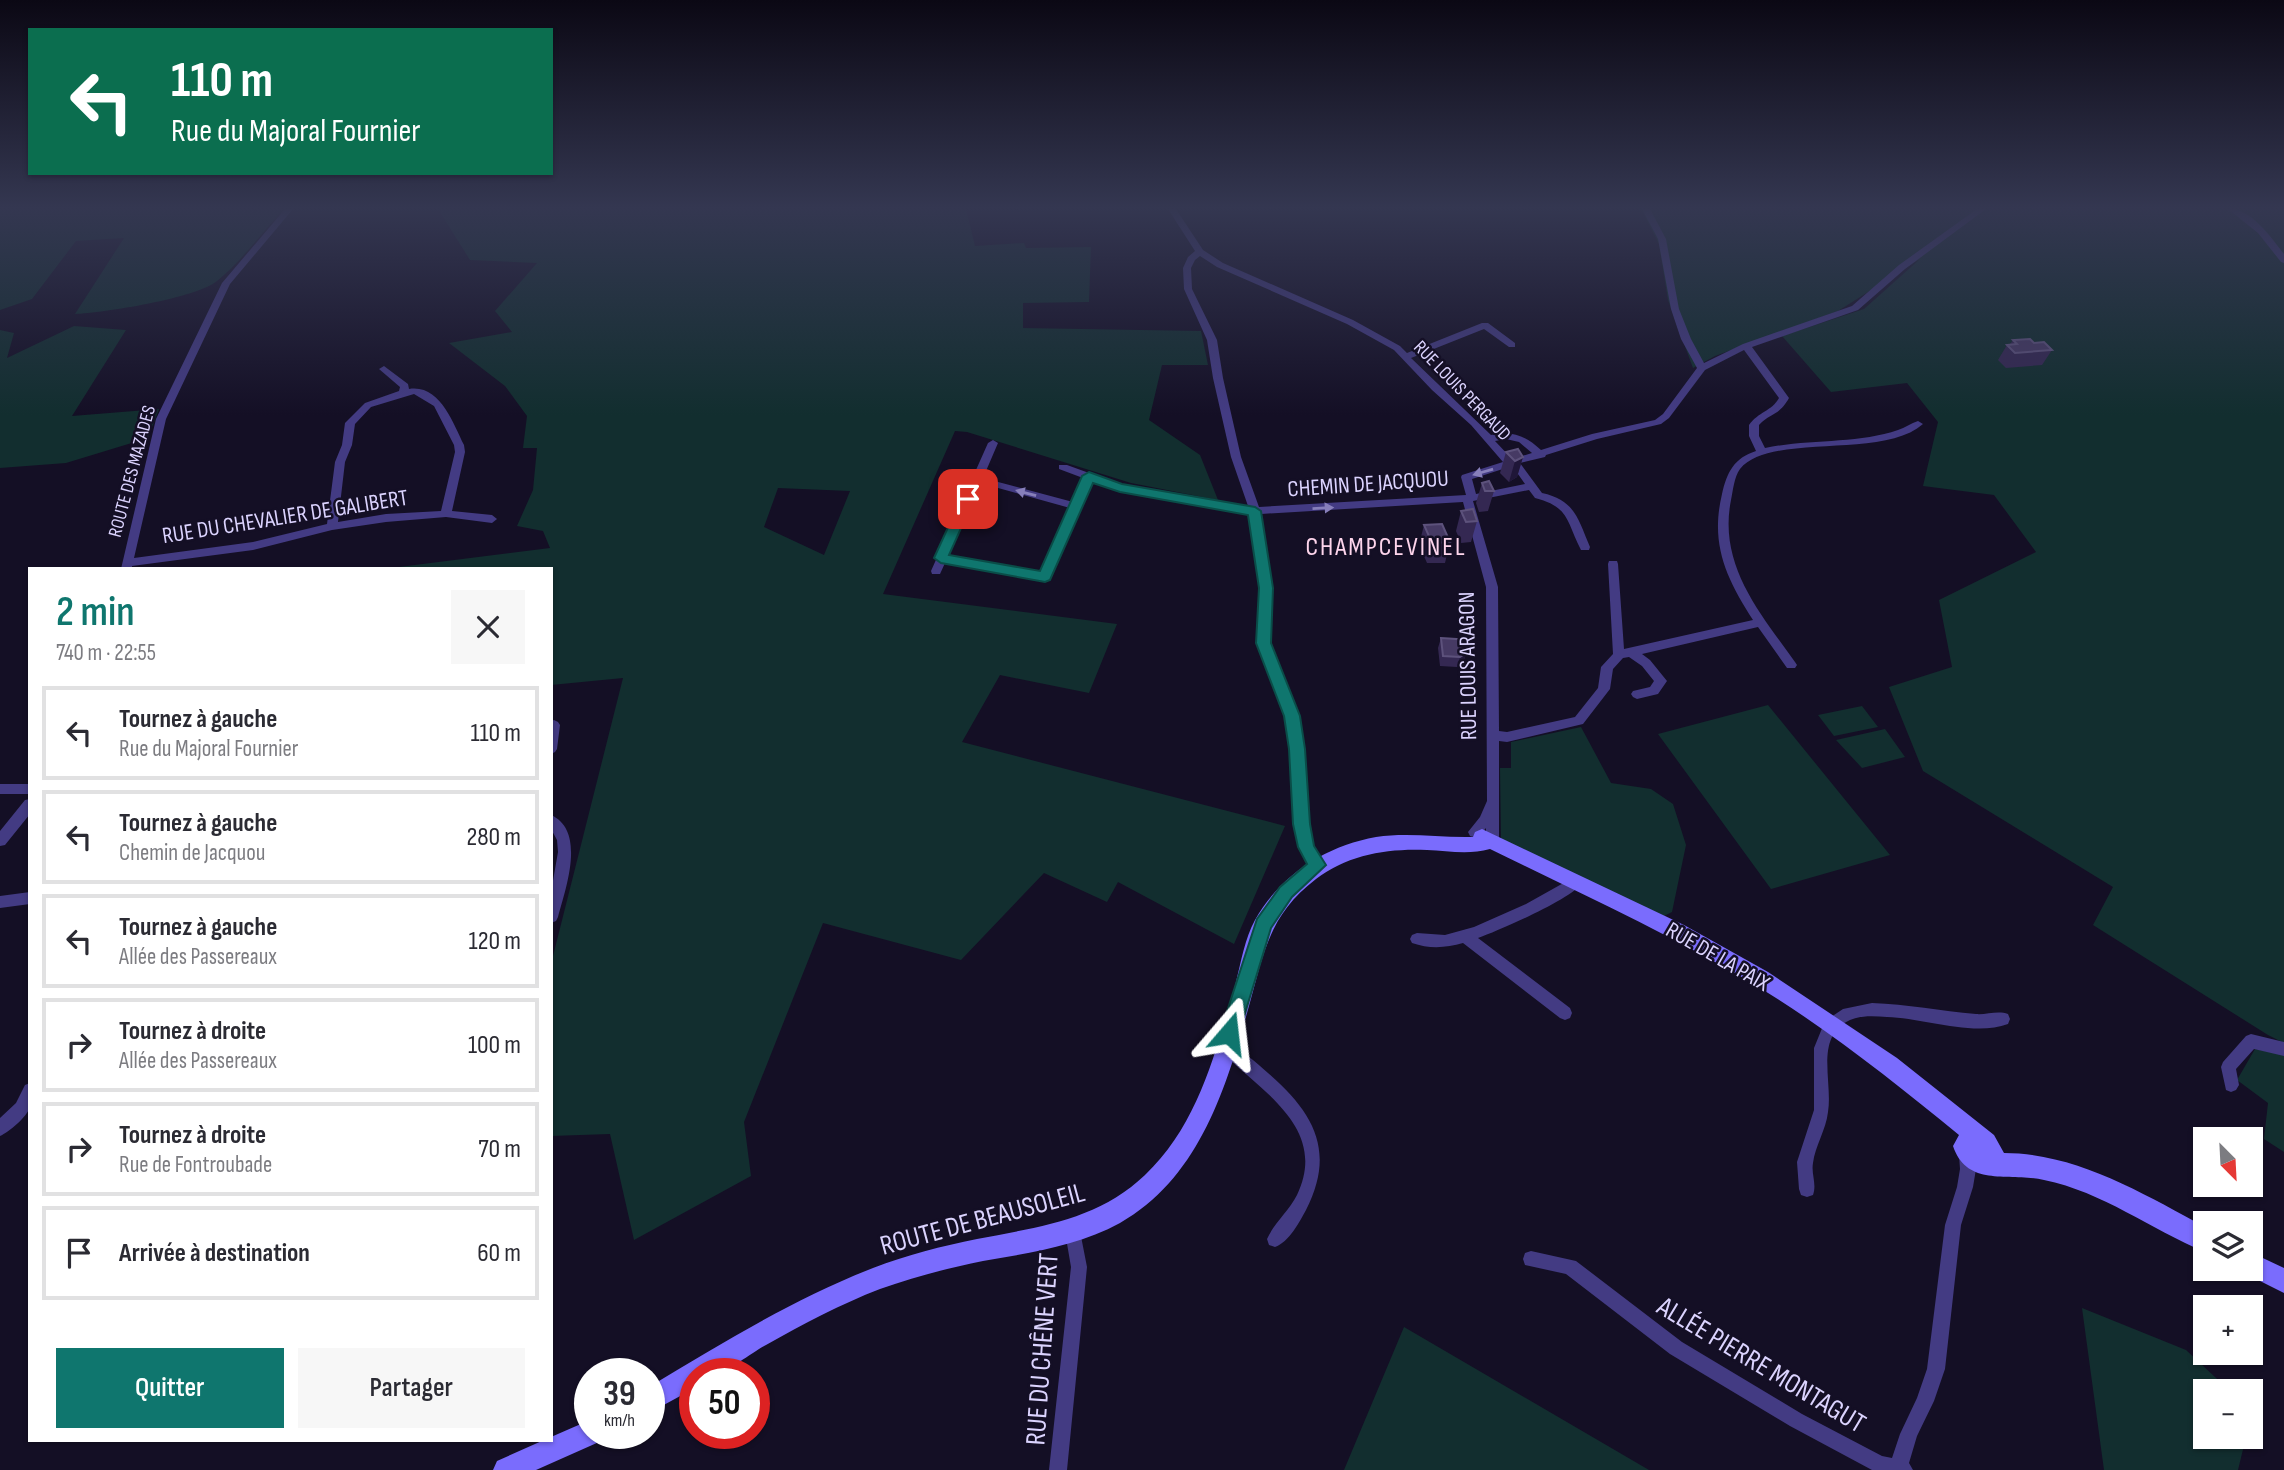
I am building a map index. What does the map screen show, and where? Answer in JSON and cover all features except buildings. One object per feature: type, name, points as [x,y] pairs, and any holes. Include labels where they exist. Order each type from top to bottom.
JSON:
[{"type":"main road","points":[[1317,865],[1342,854],[1373,846],[1433,842],[1474,845],[1482,837]]},
{"type":"main road","name":"RUE DE LA PAIX","points":[[1482,837],[1690,938],[1761,978],[1832,1025],[1944,1109],[1979,1152]]},
{"type":"main road","name":"ROUTE DE BEAUSOLEIL","points":[[665,1391],[762,1332],[874,1280],[945,1258],[1073,1232],[1107,1217],[1149,1188],[1177,1156],[1199,1118],[1263,925],[1286,892],[1317,865]]},
{"type":"main road","points":[[1979,1152],[2080,1180],[2125,1199],[2193,1234]]},
{"type":"main road","points":[[2263,1270],[2284,1281]]},
{"type":"main road","points":[[506,1470],[574,1440]]},
{"type":"street","name":"ROUTE DES MAZADES","points":[[126,566],[161,419],[231,278]]},
{"type":"street","points":[[1187,278],[1188,289],[1212,340],[1236,457],[1255,511],[1267,607],[1263,643],[1292,716],[1302,824],[1306,847],[1317,865]]},
{"type":"street","name":"RUE LOUIS PERGAUD","points":[[1245,278],[1350,322],[1407,356],[1435,388],[1513,464]]},
{"type":"street","points":[[1670,278],[1686,339],[1702,368]]},
{"type":"street","points":[[1469,494],[1466,477],[1595,436],[1658,422],[1666,416],[1702,368],[1746,346],[1856,308],[1889,279]]},
{"type":"street","points":[[1407,356],[1485,325],[1512,345]]},
{"type":"street","points":[[1746,346],[1784,398],[1778,409],[1759,417],[1754,425],[1753,433],[1762,452]]},
{"type":"street","points":[[384,369],[405,386],[403,393]]},
{"type":"street","points":[[332,526],[340,462],[347,445],[350,423],[368,405],[403,393],[425,394],[438,404],[459,444],[460,452],[446,514]]},
{"type":"street","points":[[1791,665],[1734,579],[1721,545],[1723,506],[1735,468],[1742,460],[1762,452],[1907,431],[1918,424]]},
{"type":"street","points":[[1488,439],[1518,436],[1541,455]]},
{"type":"street","points":[[936,571],[993,443]]},
{"type":"street","points":[[1513,464],[1539,496],[1553,499],[1568,509],[1585,547]]},
{"type":"street","name":"CHEMIN DE JACQUOU","points":[[1063,467],[1120,488],[1255,511],[1469,494],[1532,486]]},
{"type":"street","points":[[941,558],[1045,577],[1089,476]]},
{"type":"street","points":[[976,479],[1075,506]]},
{"type":"street","name":"RUE LOUIS ARAGON","points":[[1469,494],[1474,530],[1489,565],[1492,587],[1492,838],[1482,837]]},
{"type":"street","name":"RUE DU CHEVALIER DE GALIBERT","points":[[126,566],[253,546],[332,526],[386,518],[446,514],[492,519]]},
{"type":"street","points":[[1613,564],[1624,654]]},
{"type":"street","points":[[1493,735],[1507,737],[1579,721],[1604,689],[1607,667],[1624,654],[1762,622]]},
{"type":"street","points":[[1624,654],[1646,663],[1661,681],[1654,691],[1637,694]]},
{"type":"street","points":[[553,733],[554,725]]},
{"type":"street","points":[[0,789],[28,789]]},
{"type":"street","points":[[0,841],[28,806]]},
{"type":"street","points":[[553,822],[561,832],[565,848],[564,865],[553,908]]},
{"type":"street","points":[[1417,939],[1443,941],[1465,936],[1557,894],[1576,882]]},
{"type":"street","points":[[0,901],[28,898]]},
{"type":"street","points":[[1465,936],[1565,1013]]},
{"type":"street","points":[[1807,1189],[1805,1162],[1821,1117],[1821,1047],[1832,1025],[1852,1013],[1879,1009],[1906,1010],[1980,1024],[2003,1019]]},
{"type":"street","points":[[2231,1085],[2228,1067],[2251,1041],[2284,1049]]},
{"type":"street","points":[[1224,1049],[1234,1053],[1296,1112],[1306,1128],[1312,1148],[1310,1184],[1294,1219],[1275,1239]]},
{"type":"street","points":[[0,1128],[21,1108],[28,1094]]},
{"type":"street","name":"ALLÉE PIERRE MONTAGUT","points":[[1531,1259],[1570,1267],[1676,1348],[1796,1420],[1879,1464],[1901,1469],[1909,1434],[1925,1401],[1936,1369],[1953,1225],[1979,1152]]},
{"type":"street","name":"RUE DU CHÊNE VERT","points":[[1058,1470],[1079,1267],[1073,1232]]},
{"type":"green space","points":[[0,278],[48,278],[32,299],[0,310]]},
{"type":"green space","points":[[98,278],[221,278],[206,287],[171,299],[75,314]]},
{"type":"green space","points":[[524,278],[1090,278],[1089,302],[1023,303],[1023,328],[1201,331],[1208,365],[1162,365],[1149,420],[1200,455],[1218,500],[1131,483],[967,432],[955,431],[883,594],[1117,624],[1089,693],[1000,675],[962,742],[1285,826],[1234,944],[1118,882],[1107,902],[1044,873],[961,960],[823,923],[744,1122],[751,1176],[634,1240],[610,1134],[553,1136],[553,956],[623,678],[553,685],[553,567],[399,567],[550,548],[543,531],[517,526],[533,490],[537,448],[523,448],[527,416],[505,386],[449,343],[512,332],[495,311]],"holes":[[[778,488],[850,491],[824,555],[764,527]]]},
{"type":"green space","points":[[1664,278],[1891,278],[1838,311],[1715,356],[1693,368],[1668,300]]},
{"type":"green space","points":[[1899,278],[2284,278],[2284,1043],[2093,925],[2113,887],[1923,771],[1889,687],[1952,667],[1939,600],[2036,552],[1994,495],[1923,486],[1938,422],[1907,383],[1831,392],[1782,336],[1864,309]]},
{"type":"green space","points":[[74,326],[126,330],[72,416],[159,409],[148,438],[66,463],[0,468],[0,330],[14,333],[7,358]]},
{"type":"green space","points":[[1768,705],[1890,855],[1771,889],[1658,734]]},
{"type":"green space","points":[[1862,706],[1878,727],[1834,736],[1818,715]]},
{"type":"green space","points":[[1581,727],[1611,783],[1651,789],[1673,804],[1686,845],[1672,912],[1664,916],[1501,840],[1500,768],[1511,768],[1511,742]]},
{"type":"green space","points":[[1885,729],[1905,757],[1862,768],[1836,740]]},
{"type":"green space","points":[[2255,1049],[2284,1055],[2284,1152],[2264,1139],[2268,1103],[2237,1080]]},
{"type":"green space","points":[[2082,1308],[2186,1350],[2193,1357],[2193,1365],[2202,1365],[2217,1379],[2193,1379],[2193,1449],[2243,1449],[2238,1470],[2104,1470]]},
{"type":"green space","points":[[1404,1327],[1649,1470],[1344,1470]]},
{"type":"district","name":"CHAMPCEVINEL","points":[[1386,546]]},
{"type":"route","points":[[968,499],[941,558],[1045,577],[1089,476],[1120,488],[1255,511],[1266,588],[1263,643],[1292,716],[1302,824],[1306,847],[1317,865],[1286,892],[1263,925],[1229,1033]]}]
